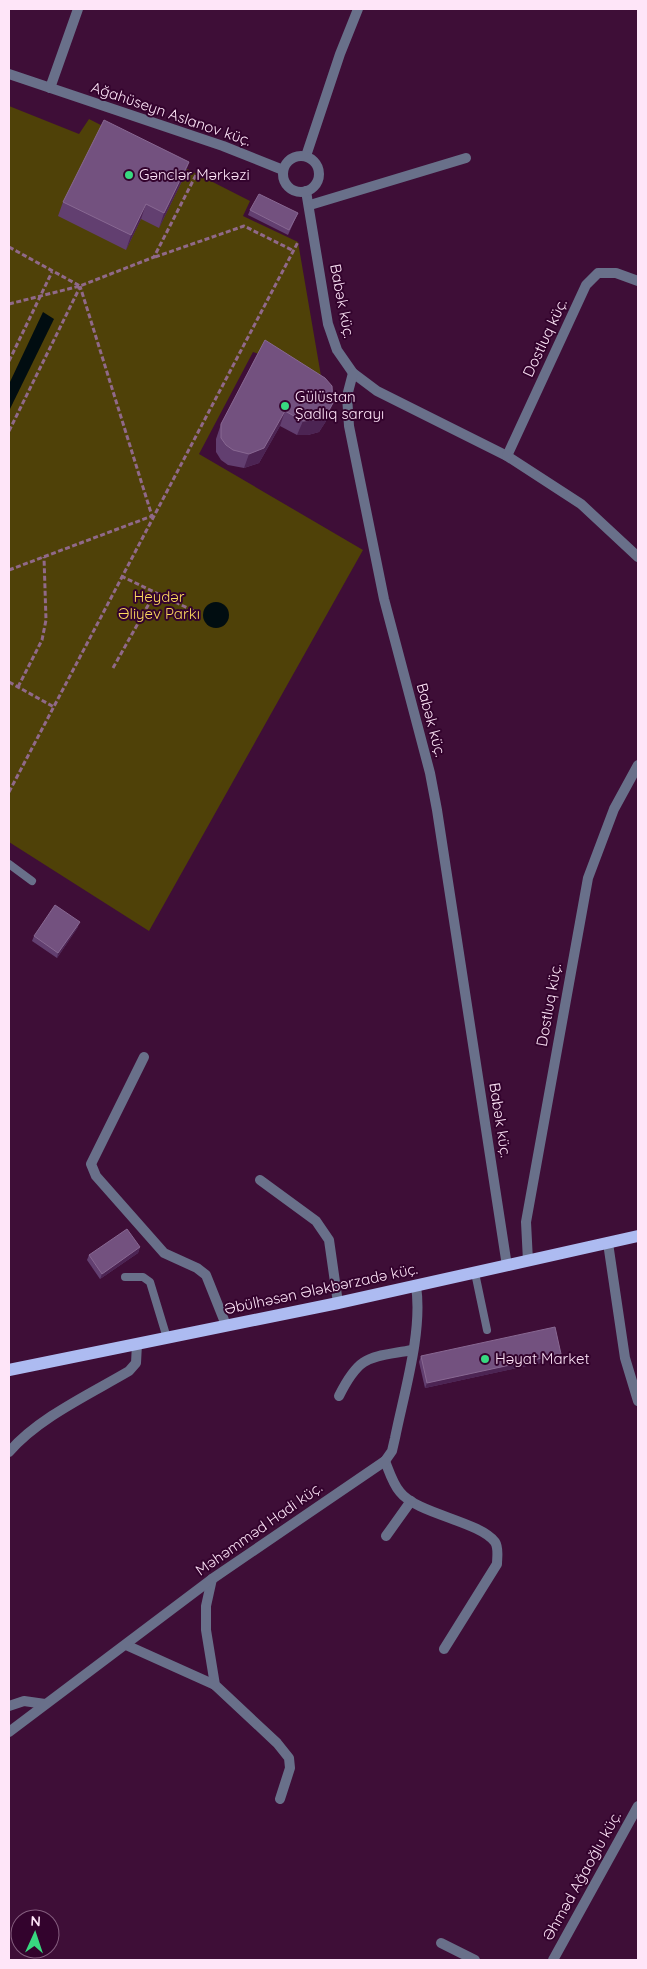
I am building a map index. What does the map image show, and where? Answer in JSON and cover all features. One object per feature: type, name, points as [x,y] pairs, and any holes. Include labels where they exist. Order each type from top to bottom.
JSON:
[{"type":"main road","name":"Əbülhəsən Ələkbərzadə küç.","points":[[9,1370],[416,1286],[638,1236]]},
{"type":"street","points":[[50,88],[78,9]]},
{"type":"street","points":[[306,156],[340,54],[358,9]]},
{"type":"street","name":"Ağahüseyn Aslanov küç.","points":[[9,74],[223,146],[283,170]]},
{"type":"street","points":[[296,156],[306,156],[314,161],[318,169],[318,178],[314,186],[306,191],[297,192],[288,187],[283,179],[283,170],[287,161],[296,156]]},
{"type":"street","points":[[310,205],[466,158]]},
{"type":"street","name":"Babək küç.","points":[[306,191],[310,205],[328,324],[336,350],[353,373],[347,396],[349,426],[384,599],[430,773],[437,810],[507,1266]]},
{"type":"street","name":"Dostluq küç.","points":[[507,456],[586,285],[598,273],[616,273],[638,281]]},
{"type":"street","points":[[353,373],[378,391],[507,456],[581,504],[638,557]]},
{"type":"street","name":"Dostluq küç.","points":[[528,1261],[526,1222],[584,894],[594,860],[614,809],[638,765]]},
{"type":"street","points":[[144,1057],[91,1164],[96,1176],[152,1242],[164,1253],[197,1268],[206,1275],[226,1325]]},
{"type":"street","points":[[260,1180],[316,1221],[329,1240],[338,1302]]},
{"type":"street","points":[[608,1243],[625,1358],[638,1401]]},
{"type":"street","name":"Məhəmməd Hadi küç.","points":[[9,1732],[212,1579],[385,1461],[392,1451],[396,1438],[412,1350],[417,1320],[416,1286]]},
{"type":"street","points":[[9,1452],[19,1440],[45,1422],[129,1371],[136,1363],[137,1344]]},
{"type":"street","points":[[339,1396],[350,1374],[367,1358],[412,1350]]},
{"type":"street","points":[[385,1461],[400,1492],[411,1502],[484,1533],[495,1542],[498,1553],[497,1564],[444,1649]]},
{"type":"street","points":[[386,1536],[411,1502]]},
{"type":"street","points":[[212,1579],[206,1606],[206,1630],[215,1685]]},
{"type":"street","points":[[126,1645],[215,1685],[277,1743],[289,1758],[290,1768],[280,1799]]},
{"type":"street","points":[[9,1706],[24,1701],[45,1704]]},
{"type":"street","name":"Əhməd Ağaoğlu küç.","points":[[553,1960],[638,1806]]},
{"type":"street","points":[[441,1943],[476,1960]]},
{"type":"lane","points":[[9,864],[32,881]]},
{"type":"lane","points":[[475,1273],[487,1330]]},
{"type":"lane","points":[[125,1277],[143,1277],[150,1282],[167,1338]]},
{"type":"path","points":[[154,257],[197,173]]},
{"type":"path","points":[[9,304],[80,286],[154,257],[244,226],[292,250]]},
{"type":"path","points":[[9,792],[152,516],[292,250],[298,242]]},
{"type":"path","points":[[9,247],[80,286],[152,516]]},
{"type":"path","points":[[9,361],[52,272]]},
{"type":"path","points":[[9,431],[80,286]]},
{"type":"path","points":[[9,570],[152,516]]},
{"type":"path","points":[[18,687],[42,640],[46,620],[44,557]]},
{"type":"path","points":[[121,576],[200,614]]},
{"type":"path","points":[[113,668],[155,593]]},
{"type":"path","points":[[9,682],[54,707]]},
{"type":"green space","name":"Heydər Əliyev Parkı","points":[[9,106],[79,134],[89,119],[250,201],[243,216],[298,242],[321,376],[253,352],[199,454],[363,550],[149,931],[9,842]]},
{"type":"shaded area","points":[[43,312],[54,319],[9,411],[9,384]]},
{"type":"shaded area","points":[[216,602],[225,606],[229,615],[225,624],[216,628],[207,624],[203,615],[207,606]]},
{"type":"building","points":[[104,120],[189,162],[164,213],[146,204],[131,235],[63,202]]},
{"type":"building","points":[[259,194],[298,213],[289,230],[250,210]]},
{"type":"building","points":[[265,340],[325,378],[332,386],[333,403],[325,417],[313,420],[303,421],[285,411],[264,448],[249,454],[233,450],[226,445],[221,438],[221,424]]},
{"type":"building","points":[[55,905],[80,922],[58,953],[34,936]]},
{"type":"building","points":[[127,1229],[140,1247],[102,1274],[89,1255]]},
{"type":"building","points":[[555,1327],[561,1354],[427,1383],[421,1356]]},
{"type":"place","name":"Gənclər Mərkəzi","points":[[129,175]]},
{"type":"place","name":"Gülüstan Şadlıq sarayı","points":[[285,406]]},
{"type":"place","name":"Həyat Market","points":[[485,1359]]}]
